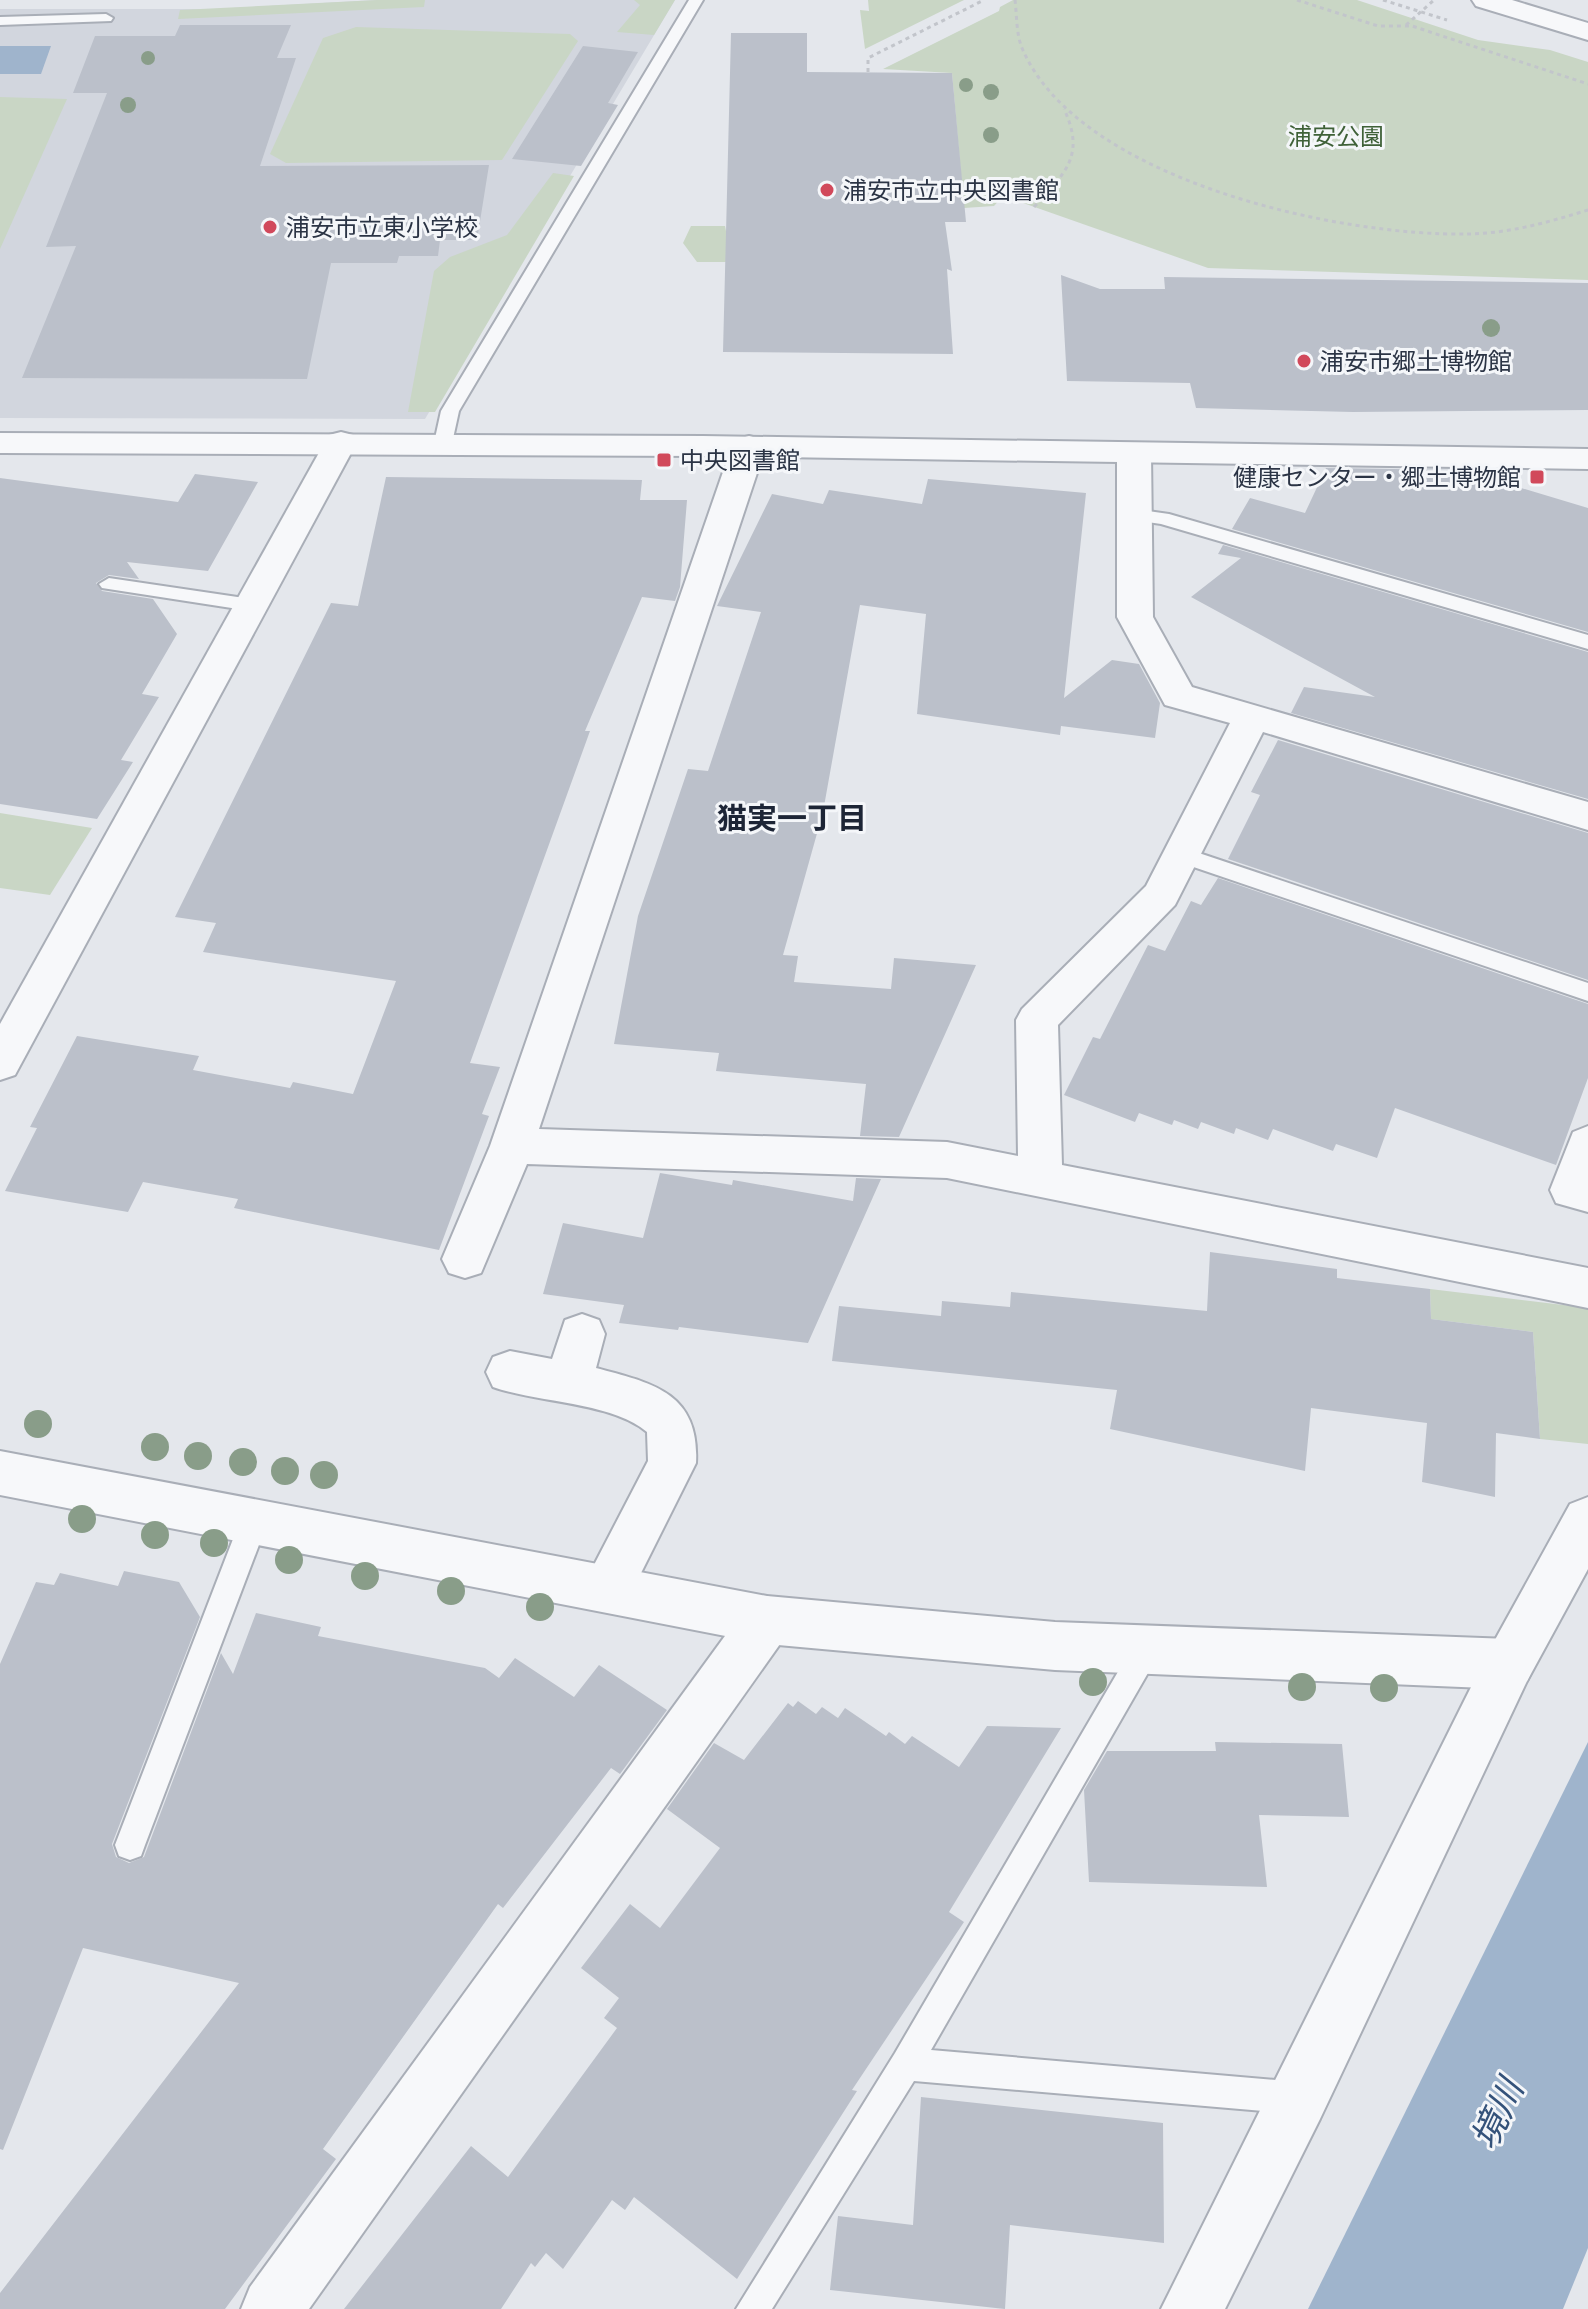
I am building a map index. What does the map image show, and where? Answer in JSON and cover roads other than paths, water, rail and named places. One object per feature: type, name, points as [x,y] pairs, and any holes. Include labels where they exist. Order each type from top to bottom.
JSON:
[{"type":"street","points":[[1485,0],[1588,32]]},
{"type":"street","points":[[0,1063],[341,442]]},
{"type":"street","points":[[0,443],[749,446],[1588,459]]},
{"type":"street","points":[[465,1259],[512,1146],[749,446]]},
{"type":"street","points":[[1134,453],[1135,617],[1178,696],[1588,816]]},
{"type":"street","points":[[1040,1180],[1037,1020],[1161,895],[1252,716]]},
{"type":"street","points":[[1588,1144],[1572,1190],[1588,1194]]},
{"type":"street","points":[[512,1146],[947,1160],[1588,1288]]},
{"type":"street","points":[[568,1385],[582,1334]]},
{"type":"street","points":[[510,1372],[646,1402],[664,1417],[674,1442],[672,1463],[607,1588]]},
{"type":"street","points":[[0,1473],[767,1620],[1055,1646],[1509,1664]]},
{"type":"street","points":[[1192,2309],[1299,2098],[1509,1664],[1588,1520]]},
{"type":"street","points":[[272,2309],[767,1620]]},
{"type":"lane","points":[[443,443],[450,411],[696,0]]},
{"type":"lane","points":[[0,21],[106,18]]},
{"type":"lane","points":[[1134,515],[1162,518],[1588,642]]},
{"type":"lane","points":[[109,584],[251,605]]},
{"type":"lane","points":[[1181,855],[1588,992]]},
{"type":"lane","points":[[130,1845],[254,1521]]},
{"type":"lane","points":[[753,2309],[906,2064],[1146,1650]]},
{"type":"lane","points":[[906,2064],[1299,2098]]},
{"type":"water","points":[[0,46],[51,46],[41,74],[0,74]]},
{"type":"water","name":"境川","points":[[1588,1742],[1588,2248],[1563,2309],[1308,2309]]},
{"type":"place","name":"浦安市立中央図書館","points":[[827,190]]},
{"type":"place","name":"浦安市立東小学校","points":[[270,227]]},
{"type":"place","name":"浦安市郷土博物館","points":[[1304,361]]},
{"type":"place","name":"中央図書館","points":[[664,460]]},
{"type":"place","name":"健康センター・郷土博物館","points":[[1537,477]]},
{"type":"district","name":"猫実一丁目","points":[[792,818]]},
{"type":"park label","name":"浦安公園","points":[[1336,136]]}]
